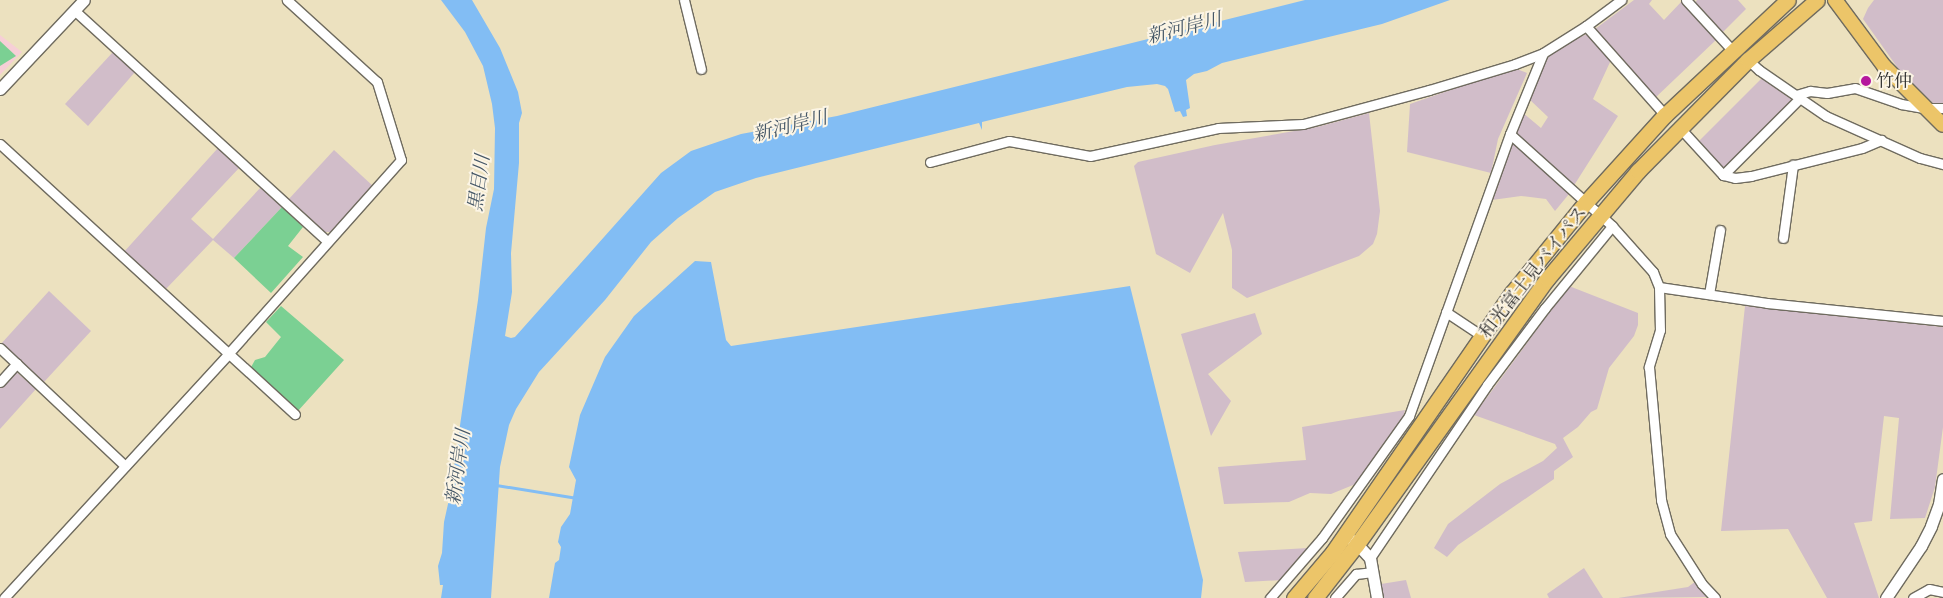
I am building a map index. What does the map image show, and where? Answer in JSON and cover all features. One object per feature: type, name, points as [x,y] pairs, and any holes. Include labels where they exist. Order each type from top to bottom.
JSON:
[{"type":"highway","name":"和光富士見バイパス","points":[[1294,598],[1344,536],[1512,293],[1586,202],[1665,115],[1732,50],[1788,0]]},
{"type":"highway","name":"和光富士見バイパス","points":[[1315,598],[1357,544],[1547,279],[1638,171],[1748,60],[1817,0]]},
{"type":"main road","points":[[1835,0],[1884,66],[1943,125]]},
{"type":"street","points":[[0,89],[84,0]]},
{"type":"street","points":[[4,598],[228,354],[401,160],[377,82],[287,0]]},
{"type":"street","points":[[684,0],[701,69]]},
{"type":"street","points":[[930,162],[1009,141],[1090,156],[1218,128],[1303,124],[1483,75],[1543,53],[1586,26],[1621,0]]},
{"type":"street","points":[[1686,0],[1732,50]]},
{"type":"street","points":[[74,10],[327,241]]},
{"type":"street","points":[[1586,26],[1665,115]]},
{"type":"street","points":[[1270,598],[1322,538],[1404,425],[1414,405],[1510,134],[1543,53]]},
{"type":"street","points":[[1748,60],[1826,116],[1926,160],[1943,164]]},
{"type":"street","points":[[1723,175],[1798,96],[1810,91],[1827,93],[1855,88],[1901,104],[1924,108],[1943,108]]},
{"type":"street","points":[[1680,128],[1723,175],[1735,178],[1751,176],[1862,148],[1881,140]]},
{"type":"street","points":[[1510,134],[1612,226],[1652,272],[1659,287],[1660,330],[1649,366],[1661,500],[1670,534],[1702,584],[1715,598]]},
{"type":"street","points":[[0,144],[295,414]]},
{"type":"street","points":[[1783,238],[1793,165]]},
{"type":"street","points":[[1370,558],[1487,385],[1545,308],[1612,226]]},
{"type":"street","points":[[1709,294],[1720,230]]},
{"type":"street","points":[[1659,287],[1767,303],[1943,322]]},
{"type":"street","points":[[1446,312],[1482,336]]},
{"type":"street","points":[[0,348],[125,466]]},
{"type":"street","points":[[0,382],[17,363]]},
{"type":"street","points":[[1886,598],[1921,546],[1931,526],[1939,504],[1943,479]]},
{"type":"street","points":[[1344,536],[1357,544],[1370,558],[1377,598]]},
{"type":"street","points":[[1335,598],[1356,574],[1373,572]]},
{"type":"street","points":[[1913,598],[1929,589],[1942,588]]},
{"type":"shaded area","points":[[1634,0],[1652,0],[1649,4],[1664,20],[1682,1],[1717,39],[1655,98],[1617,58],[1595,29]]},
{"type":"shaded area","points":[[1697,0],[1738,0],[1746,9],[1722,33],[1694,4]]},
{"type":"shaded area","points":[[1874,0],[1943,0],[1943,103],[1934,104],[1900,71],[1863,19]]},
{"type":"shaded area","points":[[1587,34],[1611,60],[1593,99],[1618,116],[1573,187],[1515,135],[1523,113],[1541,128],[1548,117],[1528,98],[1544,57],[1552,50]]},
{"type":"shaded area","points":[[0,35],[22,52],[0,75]]},
{"type":"shaded area","points":[[113,52],[135,72],[88,126],[65,104]]},
{"type":"shaded area","points":[[1514,68],[1527,73],[1498,139],[1491,173],[1407,152],[1410,104]]},
{"type":"shaded area","points":[[1763,77],[1794,98],[1794,101],[1727,168],[1722,168],[1698,142]]},
{"type":"shaded area","points":[[1369,113],[1380,211],[1377,234],[1373,244],[1359,256],[1247,298],[1232,288],[1232,250],[1223,213],[1190,273],[1156,254],[1134,166],[1138,162],[1215,145],[1317,127]]},
{"type":"shaded area","points":[[1513,141],[1568,192],[1569,194],[1555,211],[1546,199],[1521,196],[1492,200]]},
{"type":"shaded area","points":[[218,148],[240,167],[191,219],[213,239],[261,187],[282,207],[234,258],[213,240],[164,291],[123,253]]},
{"type":"shaded area","points":[[334,150],[374,187],[332,232],[321,232],[288,200]]},
{"type":"shaded area","points":[[1569,286],[1638,313],[1638,325],[1634,336],[1609,368],[1597,409],[1591,412],[1578,427],[1563,438],[1573,457],[1554,471],[1554,479],[1458,545],[1447,557],[1434,548],[1448,524],[1500,484],[1543,461],[1557,448],[1555,444],[1474,415]]},
{"type":"shaded area","points":[[49,291],[91,331],[44,382],[0,345]]},
{"type":"shaded area","points":[[1745,306],[1943,327],[1943,427],[1935,487],[1925,518],[1890,519],[1899,418],[1884,416],[1872,521],[1854,523],[1879,598],[1827,598],[1788,529],[1721,531]]},
{"type":"shaded area","points":[[1255,313],[1262,334],[1208,374],[1231,401],[1211,436],[1181,334]]},
{"type":"shaded area","points":[[14,370],[36,389],[0,429],[0,386]]},
{"type":"shaded area","points":[[1405,410],[1403,418],[1358,483],[1331,494],[1310,493],[1289,502],[1224,504],[1218,467],[1306,460],[1302,427]]},
{"type":"shaded area","points":[[1308,548],[1283,580],[1245,582],[1238,552]]},
{"type":"shaded area","points":[[1584,568],[1603,598],[1549,598],[1547,594]]},
{"type":"shaded area","points":[[1406,580],[1411,598],[1383,598],[1381,584]]},
{"type":"shaded area","points":[[1696,581],[1708,597],[1618,598],[1688,587]]},
{"type":"green space","points":[[0,41],[16,56],[0,66]]},
{"type":"green space","points":[[282,207],[303,227],[288,246],[303,257],[271,293],[234,258]]},
{"type":"green space","points":[[281,306],[344,360],[297,412],[250,369],[255,360],[265,357],[281,337],[266,322]]},
{"type":"water","name":"新河岸川","points":[[441,0],[472,0],[500,48],[518,92],[522,113],[519,123],[519,163],[511,253],[512,292],[505,336],[511,338],[515,337],[661,173],[691,151],[741,134],[837,116],[1305,0],[1450,0],[1382,24],[1222,63],[1207,71],[1194,74],[1186,80],[1190,108],[1186,110],[1187,116],[1183,117],[1180,111],[1175,112],[1168,89],[1165,86],[1157,84],[1127,87],[982,122],[982,130],[979,123],[756,178],[715,192],[678,218],[651,242],[605,300],[539,372],[516,409],[509,425],[500,467],[491,598],[441,598],[443,585],[440,585],[438,566],[442,553],[444,522],[450,495],[478,300],[486,228],[494,189],[495,128],[492,104],[483,66],[465,32]]},
{"type":"water","points":[[695,261],[711,262],[726,340],[731,346],[1130,286],[1203,580],[1201,598],[549,598],[555,563],[559,560],[561,547],[558,542],[561,527],[570,514],[576,480],[569,467],[580,415],[605,357],[634,316]]},
{"type":"waterway","points":[[496,485],[577,498]]},
{"type":"place","name":"竹仲","points":[[1866,81]]},
{"type":"water label","name":"黒目川","points":[[479,183]]}]
